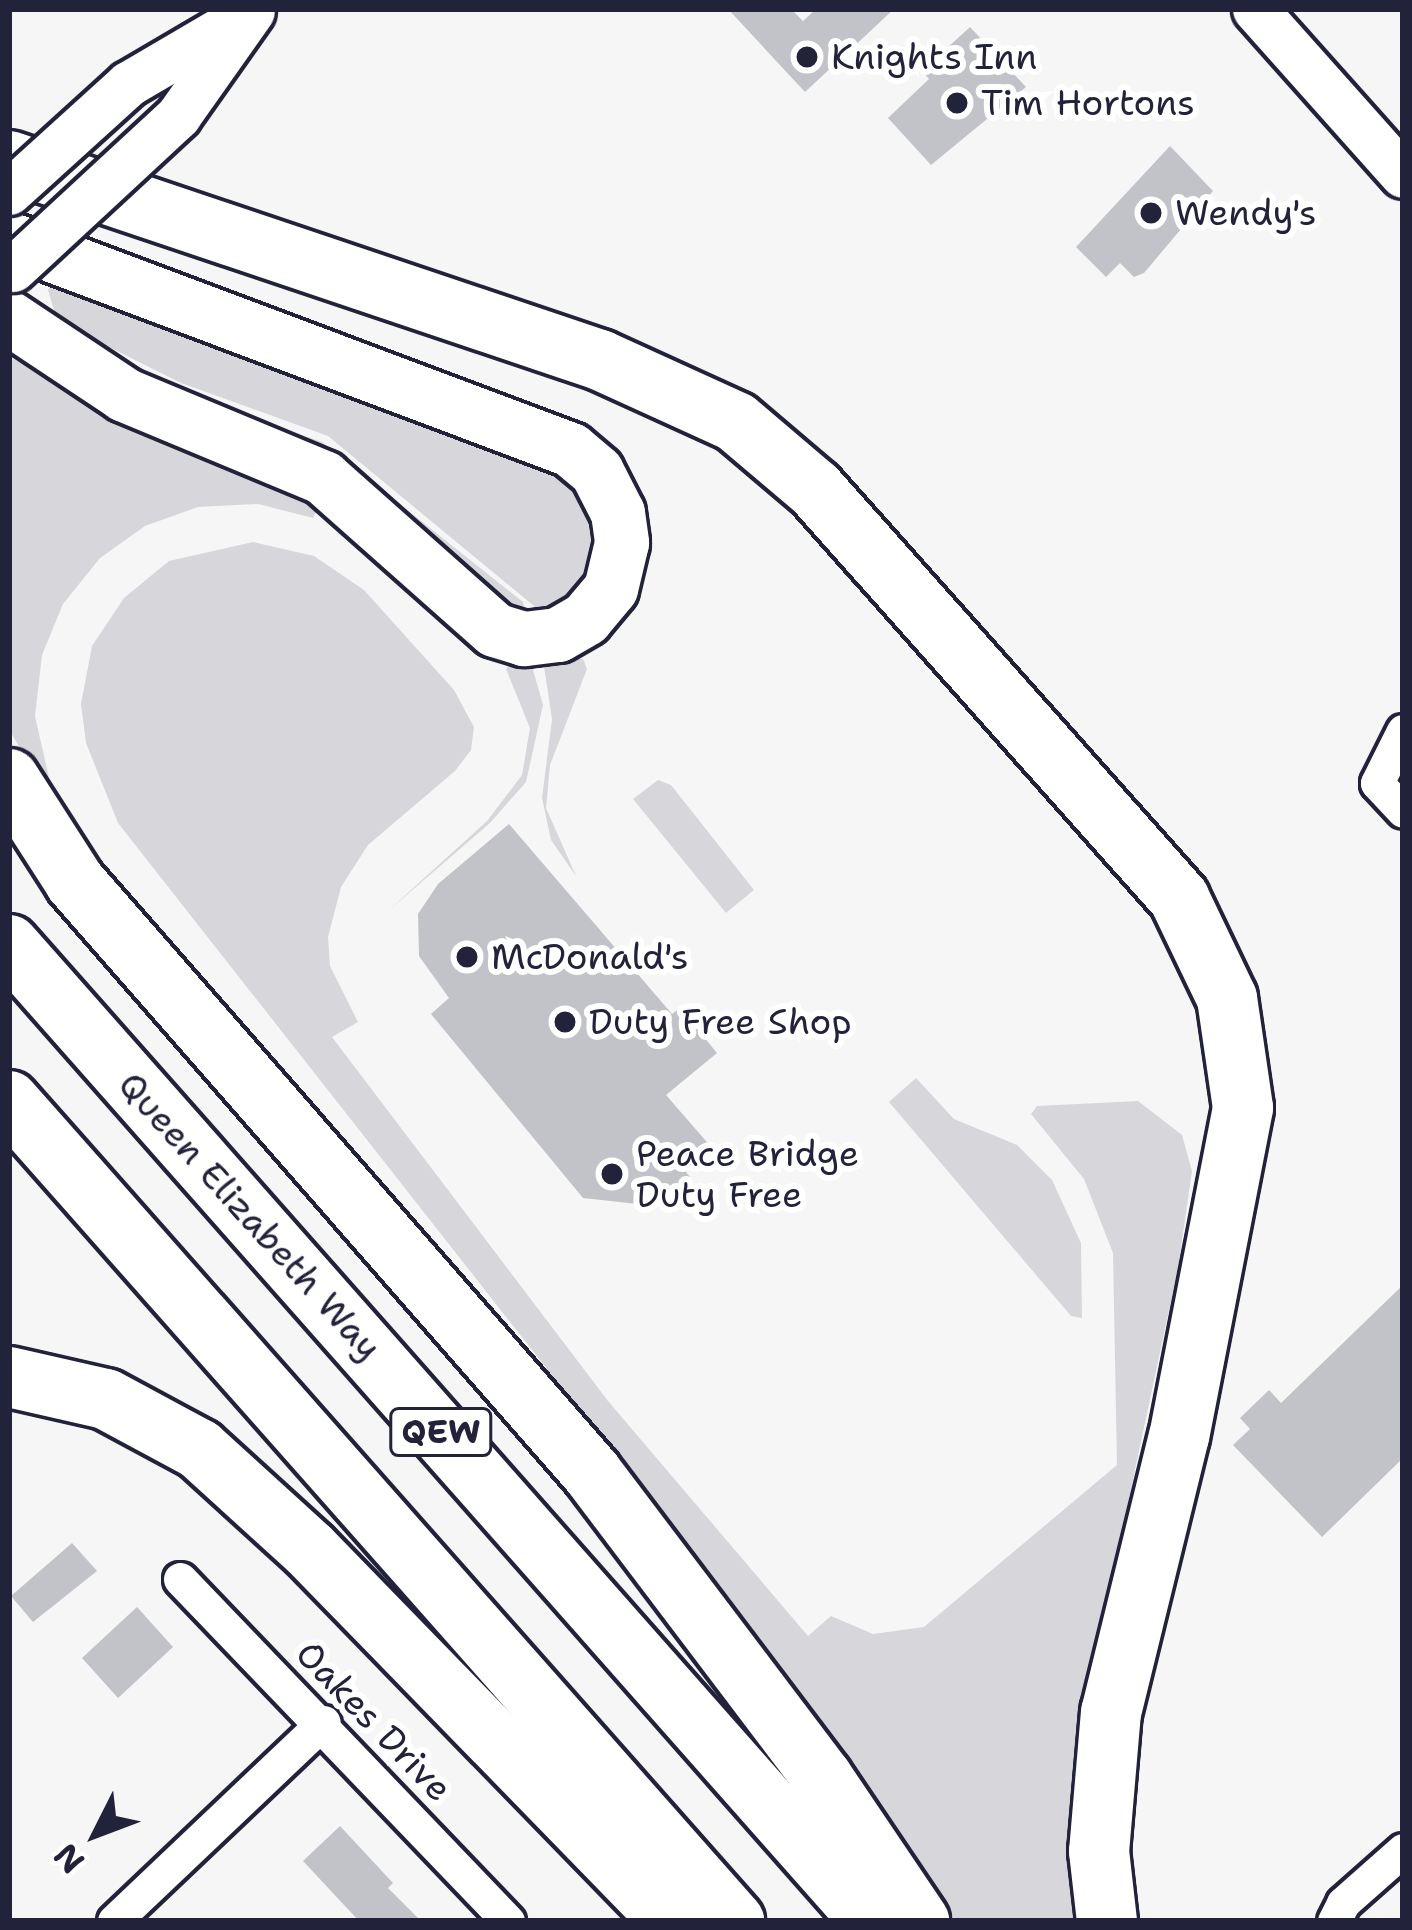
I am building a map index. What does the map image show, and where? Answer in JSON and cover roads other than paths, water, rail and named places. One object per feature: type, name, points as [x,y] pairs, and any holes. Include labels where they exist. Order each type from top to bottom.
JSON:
[{"type":"highway","points":[[9,161],[600,360],[736,422],[815,489],[1179,898],[1227,998],[1243,1108],[1179,1436],[1111,1712],[1099,1851],[1107,1921]]},
{"type":"highway","points":[[10,275],[571,450],[597,472],[618,513],[622,543],[611,589],[586,620],[558,634],[524,639],[495,630],[324,478],[125,395],[10,275]]},
{"type":"highway","points":[[9,779],[109,923],[592,1473],[822,1778],[919,1921]]},
{"type":"highway","name":"Queen Elizabeth Way","points":[[9,945],[871,1921]]},
{"type":"highway","name":"QEW","points":[[9,1101],[734,1921]]},
{"type":"highway","points":[[9,1378],[106,1399],[231,1475],[671,1921]]},
{"type":"main road","points":[[1255,9],[1403,175]]},
{"type":"main road","points":[[9,192],[128,84],[253,10]]},
{"type":"main road","points":[[10,275],[178,116],[253,10]]},
{"type":"street","points":[[1403,731],[1378,783],[1403,811]]},
{"type":"street","name":"Oakes Drive","points":[[179,1579],[324,1722],[508,1921]]},
{"type":"street","points":[[114,1921],[324,1722]]},
{"type":"street","points":[[1334,1921],[1343,1903],[1403,1850]]},
{"type":"place","name":"Knights Inn","points":[[807,57]]},
{"type":"place","name":"Tim Hortons","points":[[957,103]]},
{"type":"place","name":"Wendy's","points":[[1151,213]]},
{"type":"place","name":"McDonald's","points":[[467,957]]},
{"type":"place","name":"Duty Free Shop","points":[[565,1022]]},
{"type":"place","name":"Peace Bridge Duty Free","points":[[612,1174]]}]
